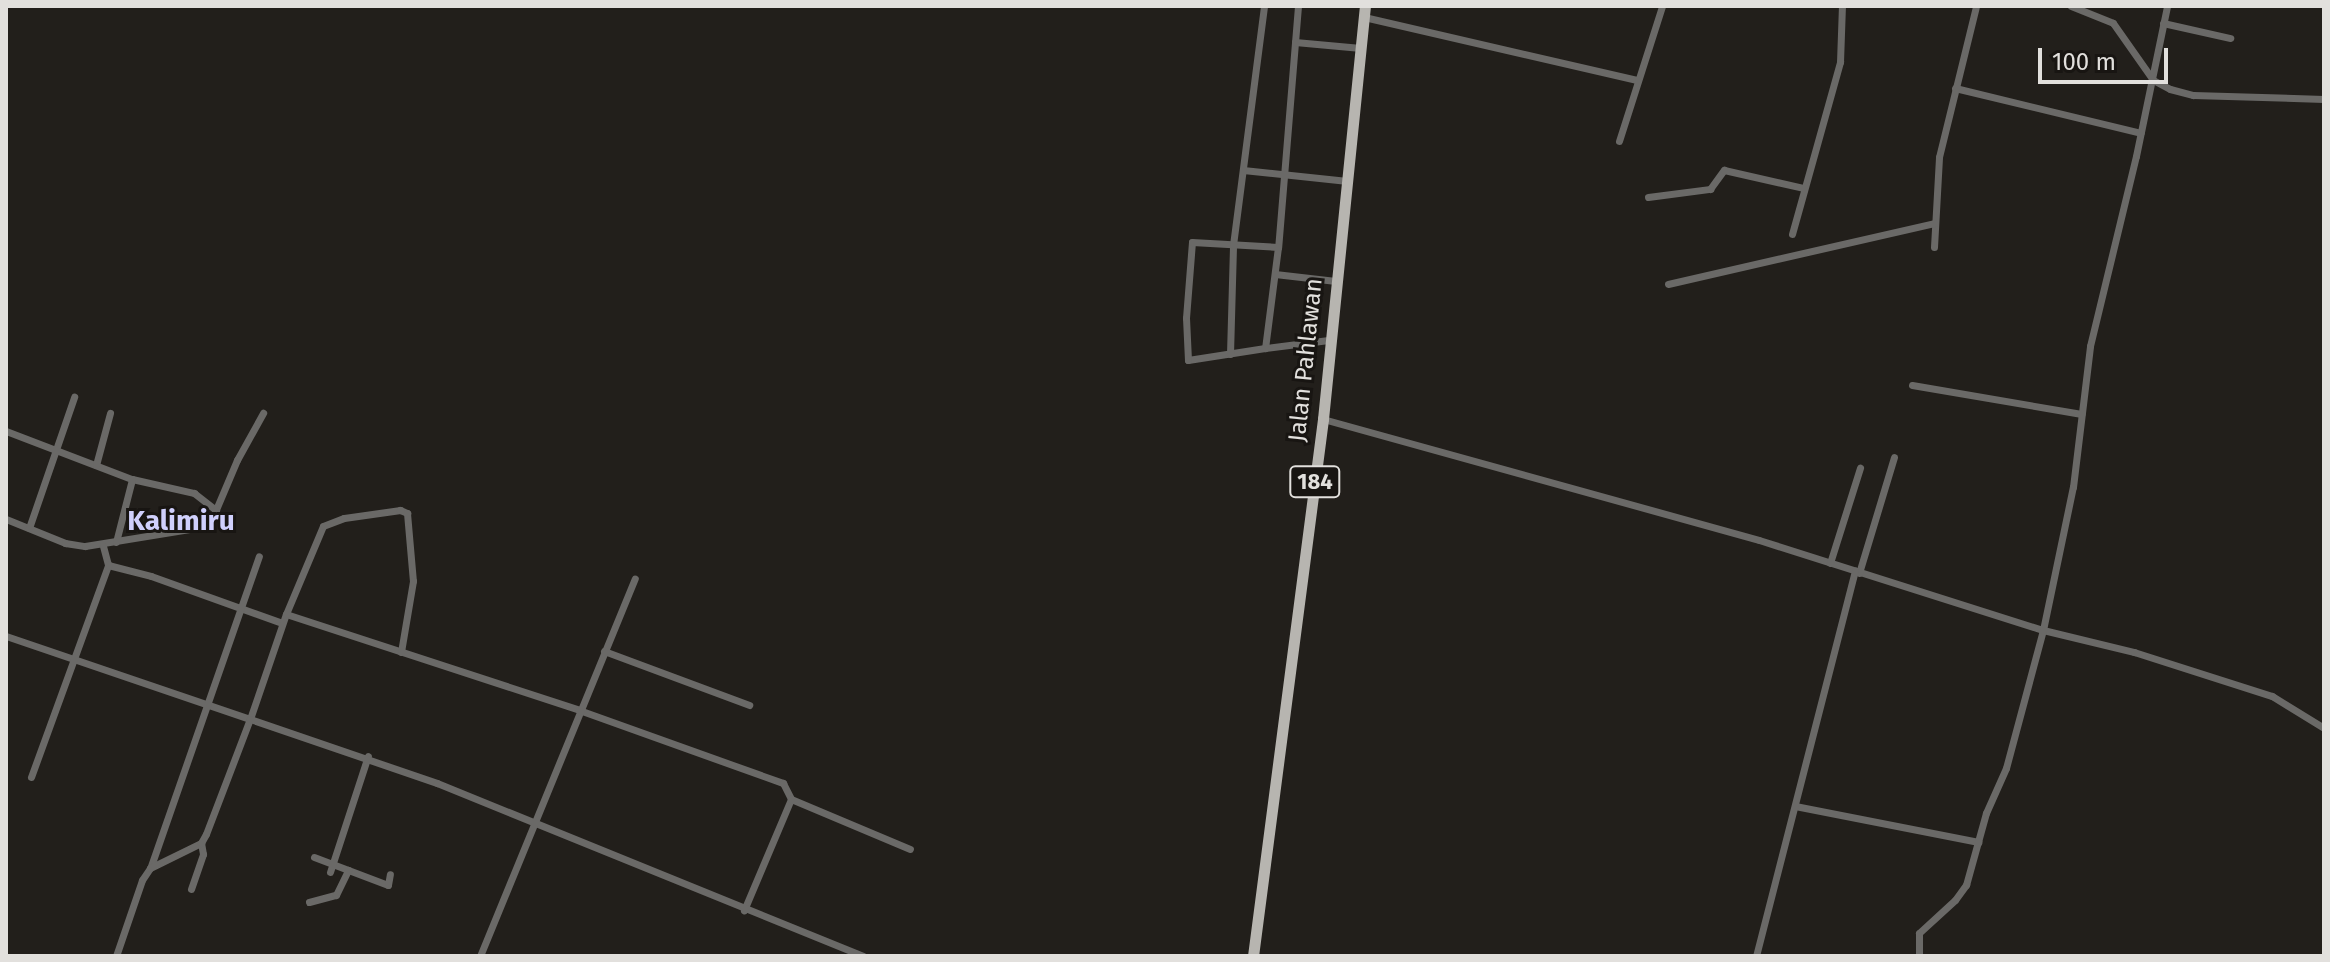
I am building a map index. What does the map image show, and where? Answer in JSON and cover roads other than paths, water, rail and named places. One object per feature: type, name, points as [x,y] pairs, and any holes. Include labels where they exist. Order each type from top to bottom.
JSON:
[{"type":"main road","name":"Jalan Pahlawan","points":[[1253,956],[1323,419],[1364,12]]},
{"type":"street","points":[[1230,354],[1233,245],[1264,6]]},
{"type":"street","points":[[1265,348],[1285,175],[1298,6]]},
{"type":"street","points":[[1619,141],[1662,6]]},
{"type":"street","points":[[1792,234],[1840,62],[1842,6]]},
{"type":"street","points":[[1934,247],[1939,157],[1976,6]]},
{"type":"street","points":[[2071,6],[2113,23],[2153,80],[2193,95],[2324,99]]},
{"type":"street","points":[[1919,956],[1919,933],[1955,900],[1966,885],[1986,813],[2006,768],[2043,630],[2068,518],[2092,335],[2141,133],[2167,6]]},
{"type":"street","points":[[1364,12],[1636,80]]},
{"type":"street","points":[[2163,23],[2230,38]]},
{"type":"street","points":[[1295,42],[1361,48]]},
{"type":"street","points":[[1955,88],[2141,133]]},
{"type":"street","points":[[1243,170],[1347,181]]},
{"type":"street","points":[[1648,197],[1710,189],[1724,170],[1803,188]]},
{"type":"street","points":[[1668,284],[1934,223]]},
{"type":"street","points":[[1278,247],[1193,240],[1186,318],[1188,360],[1329,340]]},
{"type":"street","points":[[1275,274],[1336,281]]},
{"type":"street","points":[[1912,385],[2082,414]]},
{"type":"street","points":[[29,528],[74,397]]},
{"type":"street","points":[[96,465],[110,413]]},
{"type":"street","points":[[6,519],[65,543],[103,546],[209,526],[237,460],[263,413]]},
{"type":"street","points":[[1323,419],[1759,540],[2043,630],[2134,652],[2272,696],[2324,728]]},
{"type":"street","points":[[6,431],[132,479],[194,493],[216,510]]},
{"type":"street","points":[[1756,956],[1857,572],[1894,457]]},
{"type":"street","points":[[1830,563],[1860,468]]},
{"type":"street","points":[[116,542],[132,479]]},
{"type":"street","points":[[191,889],[203,854],[201,843],[250,719],[282,623],[323,526],[344,518],[400,510],[407,513],[413,581],[401,652]]},
{"type":"street","points":[[31,777],[108,565],[103,546]]},
{"type":"street","points":[[116,956],[259,556]]},
{"type":"street","points":[[108,565],[151,576],[282,623]]},
{"type":"street","points":[[480,956],[635,579]]},
{"type":"street","points":[[286,614],[579,710],[783,783],[791,799],[910,849]]},
{"type":"street","points":[[6,636],[368,756],[534,824],[640,863],[744,910],[863,956]]},
{"type":"street","points":[[604,651],[749,705]]},
{"type":"street","points":[[331,868],[368,756]]},
{"type":"street","points":[[744,910],[791,799]]},
{"type":"street","points":[[1795,806],[1979,842]]},
{"type":"street","points":[[150,868],[201,843]]},
{"type":"street","points":[[314,857],[331,868],[348,870],[388,885],[390,874]]},
{"type":"street","points":[[309,902],[336,895],[348,870]]},
{"type":"district","name":"Kalimiru","points":[[181,521]]}]
